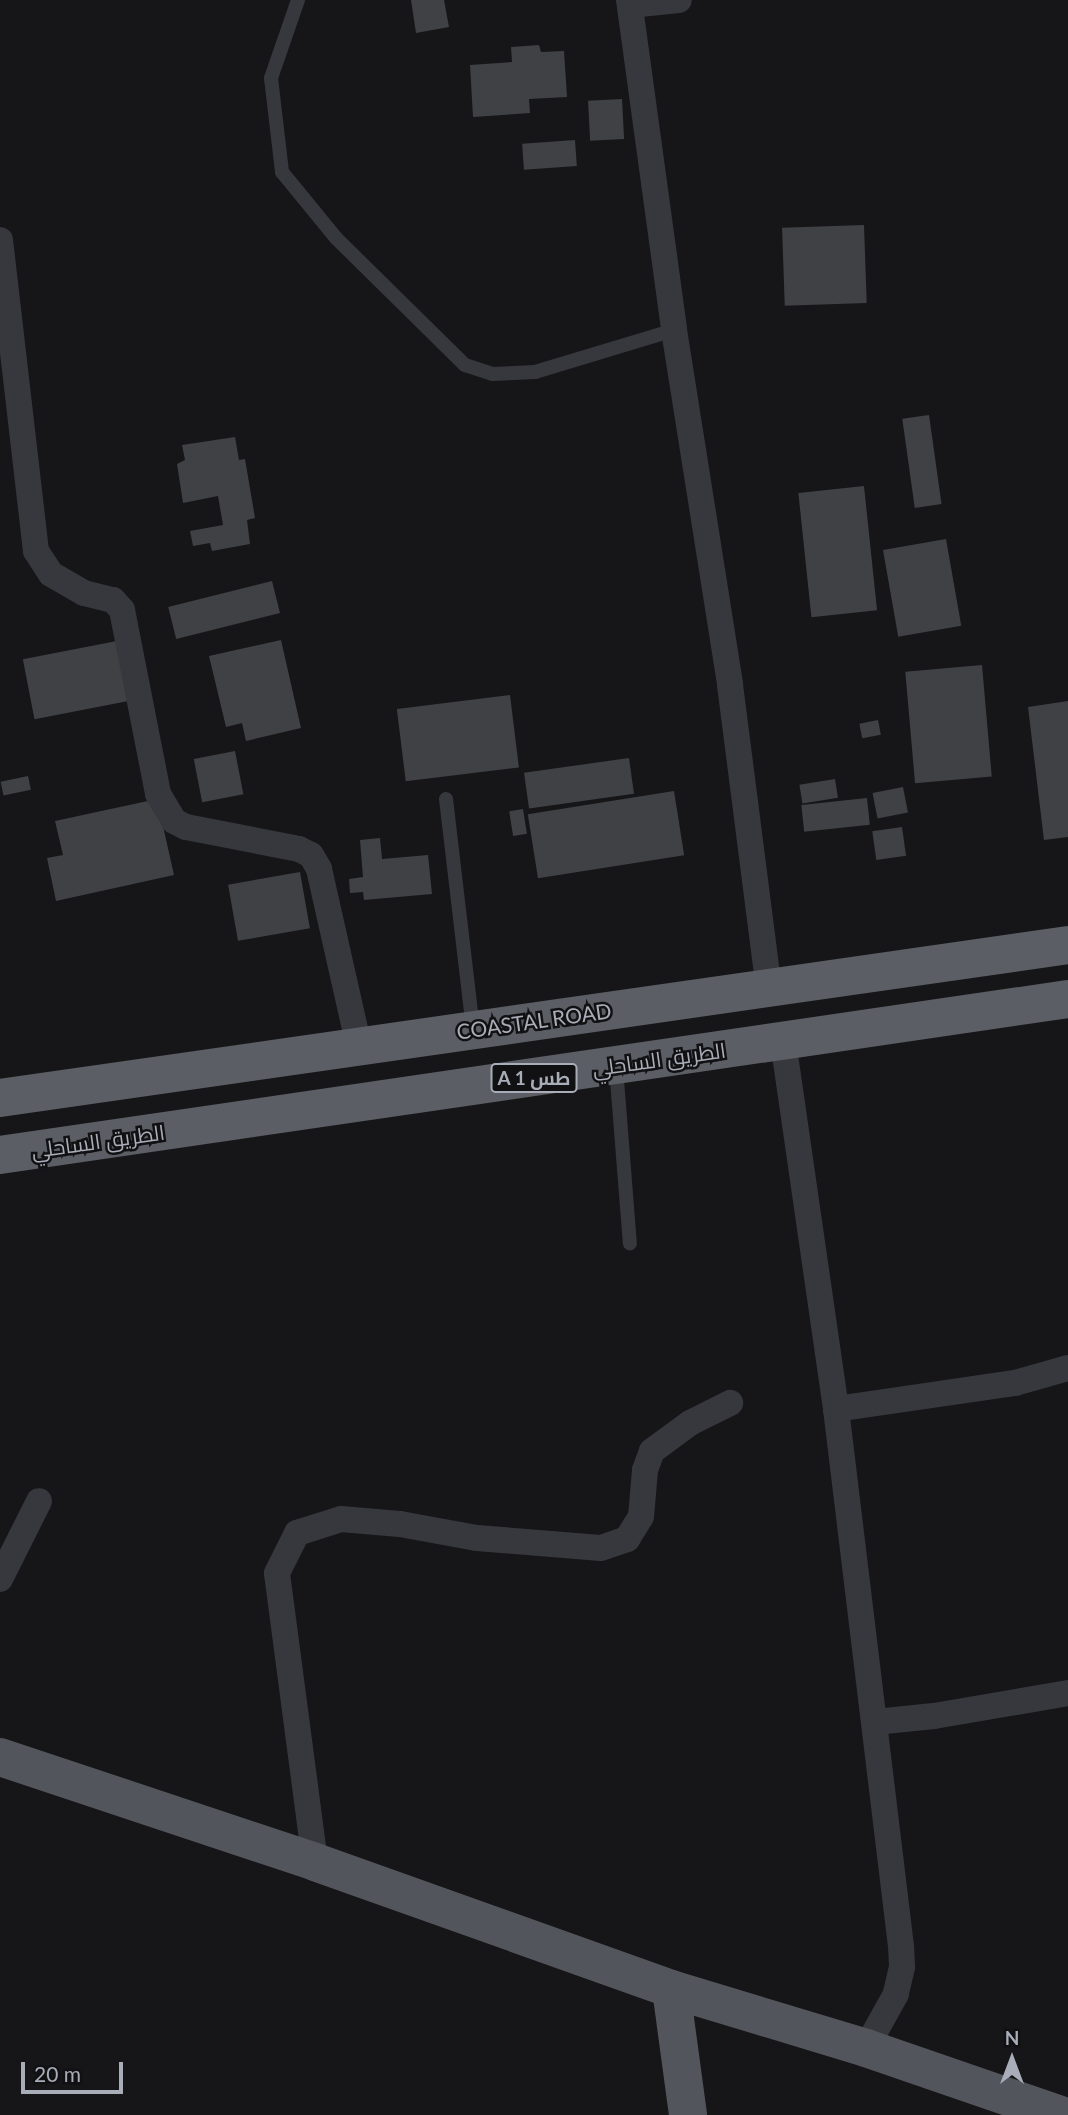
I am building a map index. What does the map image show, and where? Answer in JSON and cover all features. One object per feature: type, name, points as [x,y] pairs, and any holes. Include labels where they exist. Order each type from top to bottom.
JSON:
[{"type":"highway","name":"COASTAL ROAD","points":[[0,1098],[1068,945]]},
{"type":"highway","name":"الطريق الساحلي","points":[[0,1155],[1068,999]]},
{"type":"highway","points":[[276,1058],[276,1114]]},
{"type":"main road","points":[[0,1757],[315,1862],[671,1989],[866,2048],[1061,2115]]},
{"type":"main road","points":[[671,1989],[688,2115]]},
{"type":"street","points":[[679,0],[630,3],[674,330],[730,685],[769,988]]},
{"type":"street","points":[[0,240],[36,551],[51,574],[85,593],[113,600],[122,610],[158,794],[174,821],[186,827],[299,849],[311,855],[319,869],[359,1046]]},
{"type":"street","points":[[783,1041],[836,1409],[902,1967],[896,1994],[866,2048]]},
{"type":"street","points":[[836,1409],[1014,1383],[1068,1368]]},
{"type":"street","points":[[315,1862],[277,1573],[297,1533],[341,1519],[400,1524],[477,1538],[601,1548],[627,1539],[641,1517],[645,1470],[652,1451],[690,1423],[730,1404]]},
{"type":"street","points":[[0,1579],[39,1501]]},
{"type":"street","points":[[875,1722],[934,1716],[1068,1693]]},
{"type":"lane","points":[[298,0],[271,78],[282,172],[336,238],[465,365],[492,374],[535,372],[674,330]]},
{"type":"lane","points":[[446,800],[473,1030]]},
{"type":"lane","points":[[616,1066],[630,1243]]},
{"type":"building","points":[[411,0],[444,0],[449,27],[416,33]]},
{"type":"building","points":[[539,45],[541,52],[564,51],[567,97],[529,99],[530,113],[473,117],[470,65],[512,62],[511,47]]},
{"type":"building","points":[[622,99],[624,139],[590,141],[588,101]]},
{"type":"building","points":[[575,140],[577,166],[524,170],[522,144]]},
{"type":"building","points":[[864,225],[867,303],[785,306],[782,228]]},
{"type":"building","points":[[929,415],[942,504],[915,508],[902,419]]},
{"type":"building","points":[[235,437],[239,460],[245,459],[255,518],[247,520],[250,544],[212,551],[210,543],[193,546],[190,531],[223,525],[218,496],[183,503],[177,464],[185,460],[182,445]]},
{"type":"building","points":[[864,486],[877,610],[811,617],[798,493]]},
{"type":"building","points":[[946,539],[961,626],[898,637],[883,550]]},
{"type":"building","points":[[272,581],[280,613],[176,639],[168,607]]},
{"type":"building","points":[[122,640],[134,700],[34,719],[23,659]]},
{"type":"building","points":[[281,640],[301,728],[246,741],[242,723],[226,727],[209,656]]},
{"type":"building","points":[[982,665],[992,777],[915,783],[905,672]]},
{"type":"building","points":[[510,695],[519,767],[406,781],[397,709]]},
{"type":"building","points":[[1068,701],[1068,837],[1044,840],[1028,707]]},
{"type":"building","points":[[878,720],[881,735],[862,738],[859,724]]},
{"type":"building","points":[[235,751],[243,794],[202,802],[194,759]]},
{"type":"building","points":[[629,758],[634,794],[529,808],[524,773]]},
{"type":"building","points":[[28,776],[31,790],[4,796],[1,782]]},
{"type":"building","points":[[835,779],[838,798],[802,803],[799,785]]},
{"type":"building","points":[[903,787],[908,813],[878,818],[873,793]]},
{"type":"building","points":[[674,791],[684,855],[538,878],[528,814]]},
{"type":"building","points":[[867,798],[870,825],[804,832],[801,805]]},
{"type":"building","points":[[157,799],[174,875],[56,901],[47,858],[63,855],[55,821]]},
{"type":"building","points":[[523,809],[527,834],[513,836],[509,811]]},
{"type":"building","points":[[902,827],[906,856],[876,860],[872,831]]},
{"type":"building","points":[[380,838],[382,859],[428,855],[432,894],[364,900],[363,892],[350,893],[349,879],[363,877],[360,840]]},
{"type":"building","points":[[300,872],[310,928],[238,941],[228,885]]}]
